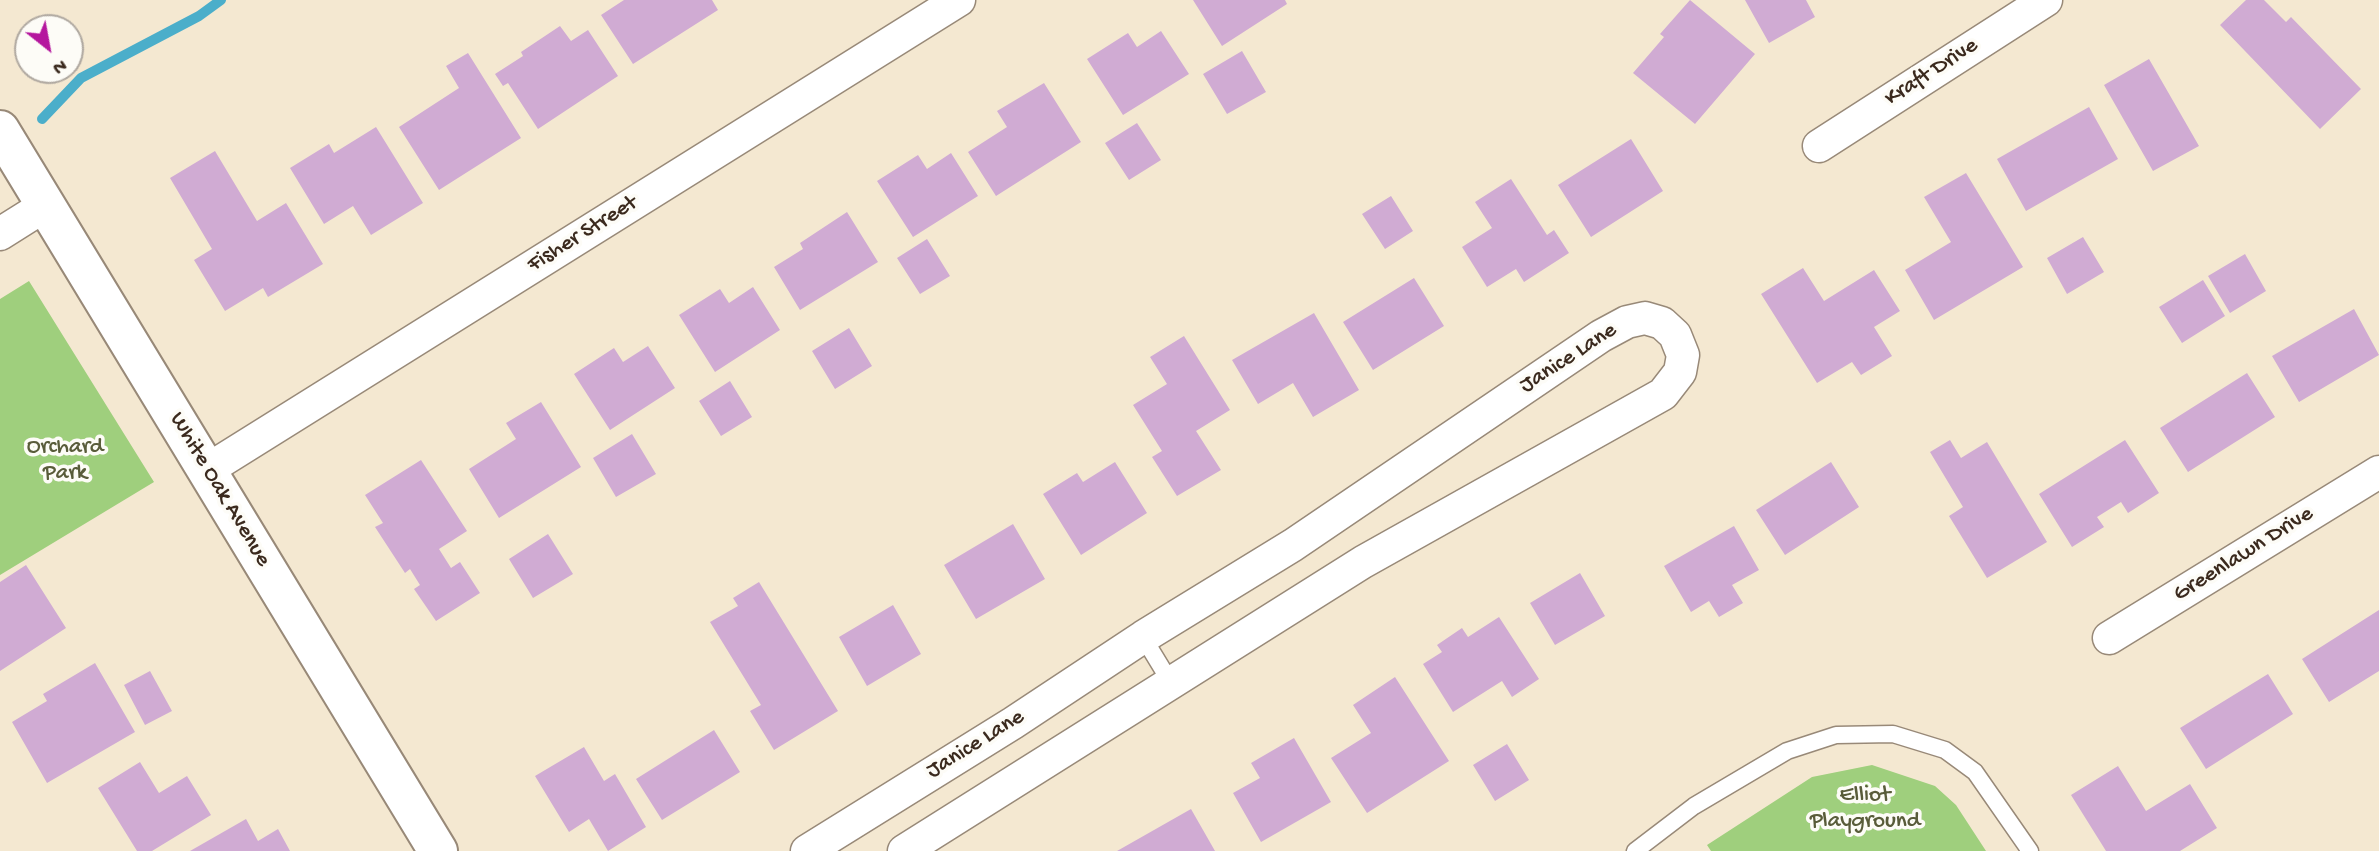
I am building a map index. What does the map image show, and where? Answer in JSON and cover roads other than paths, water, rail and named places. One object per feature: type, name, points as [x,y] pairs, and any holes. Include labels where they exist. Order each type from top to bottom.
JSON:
[{"type":"street","name":"Fisher Street","points":[[207,470],[959,0]]},
{"type":"street","name":"Kraft Drive","points":[[1819,146],[2046,0]]},
{"type":"street","name":"White Oak Avenue","points":[[0,130],[438,851]]},
{"type":"street","points":[[0,234],[46,205]]},
{"type":"street","name":"Janice Lane","points":[[807,851],[1293,545],[1601,336],[1627,322],[1645,318],[1662,323],[1675,335],[1683,355],[1680,372],[1663,394],[1363,562],[904,851]]},
{"type":"street","name":"Greenlawn Drive","points":[[2109,638],[2379,472]]},
{"type":"lane","points":[[1143,637],[1171,684]]},
{"type":"lane","points":[[1635,851],[1694,806],[1787,751],[1836,735],[1893,734],[1945,750],[1975,772],[2030,851]]},
{"type":"waterway","points":[[42,119],[81,78],[199,16],[221,0]]},
{"type":"park label","name":"Orchard Park","points":[[65,461]]},
{"type":"park label","name":"Elliot Playground","points":[[1865,809]]}]
